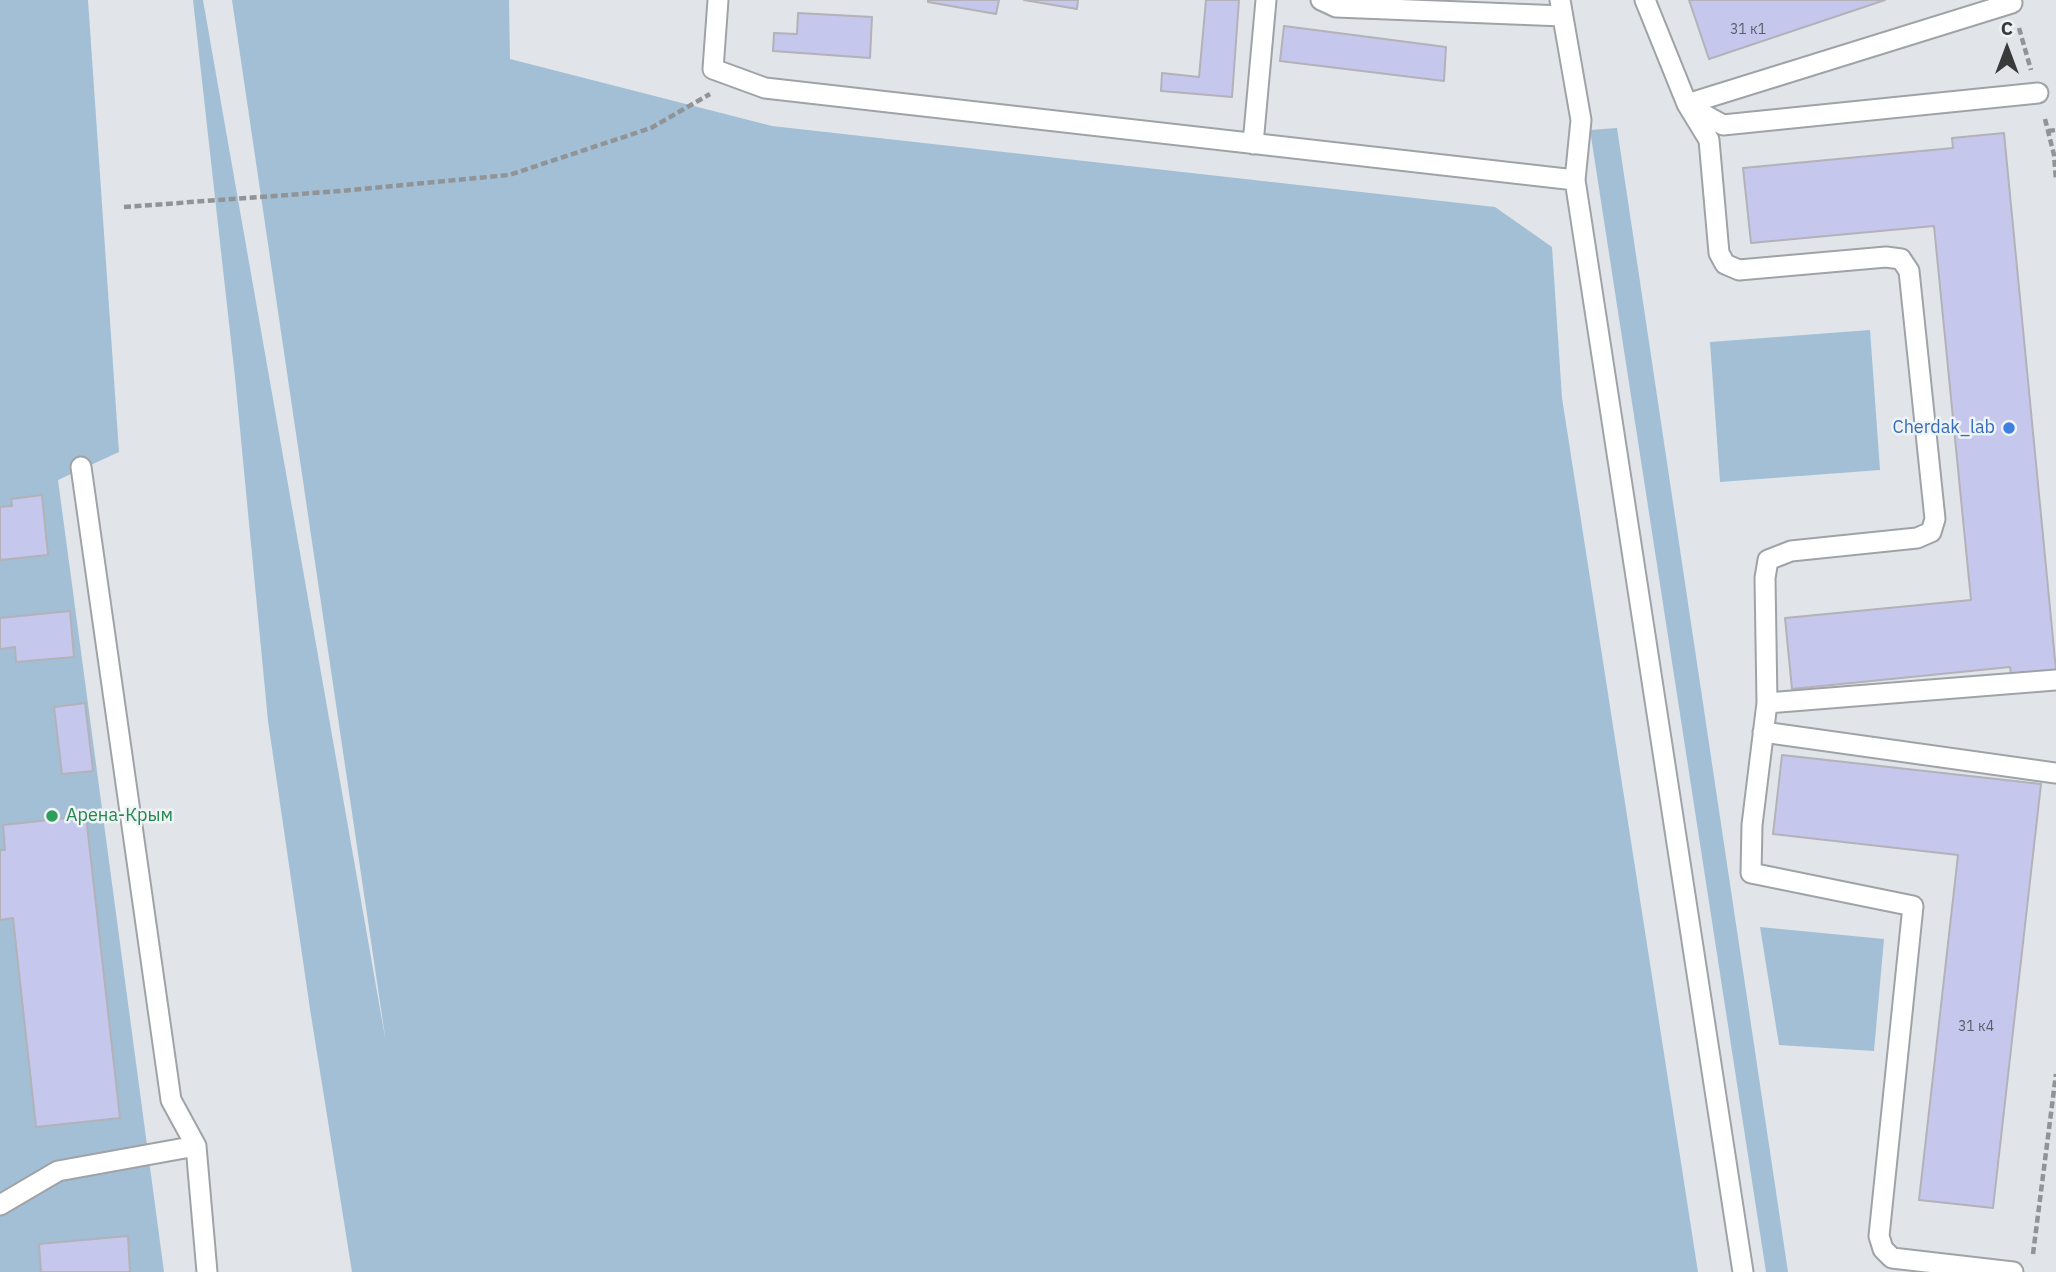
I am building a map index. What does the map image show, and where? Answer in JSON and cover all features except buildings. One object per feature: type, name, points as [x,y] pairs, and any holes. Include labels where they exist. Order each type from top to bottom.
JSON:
[{"type":"lane","points":[[718,0],[713,69],[765,88],[1575,180]]},
{"type":"lane","points":[[1253,144],[1266,0]]},
{"type":"lane","points":[[1321,0],[1336,7],[1561,8],[1581,120],[1575,180],[1743,1272]]},
{"type":"lane","points":[[1645,0],[1687,104],[1709,140],[1719,253],[1725,264],[1739,270],[1886,257],[1901,260],[1909,271],[1935,519],[1931,533],[1917,538],[1791,551],[1768,560],[1765,578],[1767,702],[1752,825],[1751,873],[1913,906],[1879,1236],[1883,1249],[1892,1258],[2013,1272]]},
{"type":"lane","points":[[1687,104],[2012,3]]},
{"type":"lane","points":[[1687,104],[1723,125],[2038,93]]},
{"type":"lane","points":[[81,467],[171,1100],[196,1146],[207,1272]]},
{"type":"lane","points":[[1767,702],[2056,680]]},
{"type":"lane","points":[[1763,732],[2056,773]]},
{"type":"lane","points":[[0,1205],[58,1171],[196,1146]]},
{"type":"path","points":[[2012,3],[2054,155],[2056,180]]},
{"type":"path","points":[[124,207],[509,175],[652,128],[738,78]]},
{"type":"path","points":[[2048,131],[2056,130]]},
{"type":"path","points":[[2033,1259],[2056,1074]]},
{"type":"shaded area","name":"Арена-Крым","points":[[0,0],[88,0],[119,452],[58,480],[164,1272],[0,1272]]},
{"type":"shaded area","points":[[193,0],[203,0],[386,1043],[232,0],[509,0],[510,59],[772,126],[1495,207],[1552,247],[1562,398],[1698,1272],[352,1272],[268,721],[235,377]]},
{"type":"shaded area","points":[[1617,128],[1788,1272],[1766,1272],[1590,130]]},
{"type":"shaded area","points":[[1870,330],[1880,470],[1720,482],[1710,342]]},
{"type":"shaded area","points":[[1760,927],[1884,939],[1874,1051],[1779,1045]]},
{"type":"place","name":"Cherdak_lab","points":[[2009,428]]},
{"type":"place","name":"Арена-Крым","points":[[52,816]]}]
